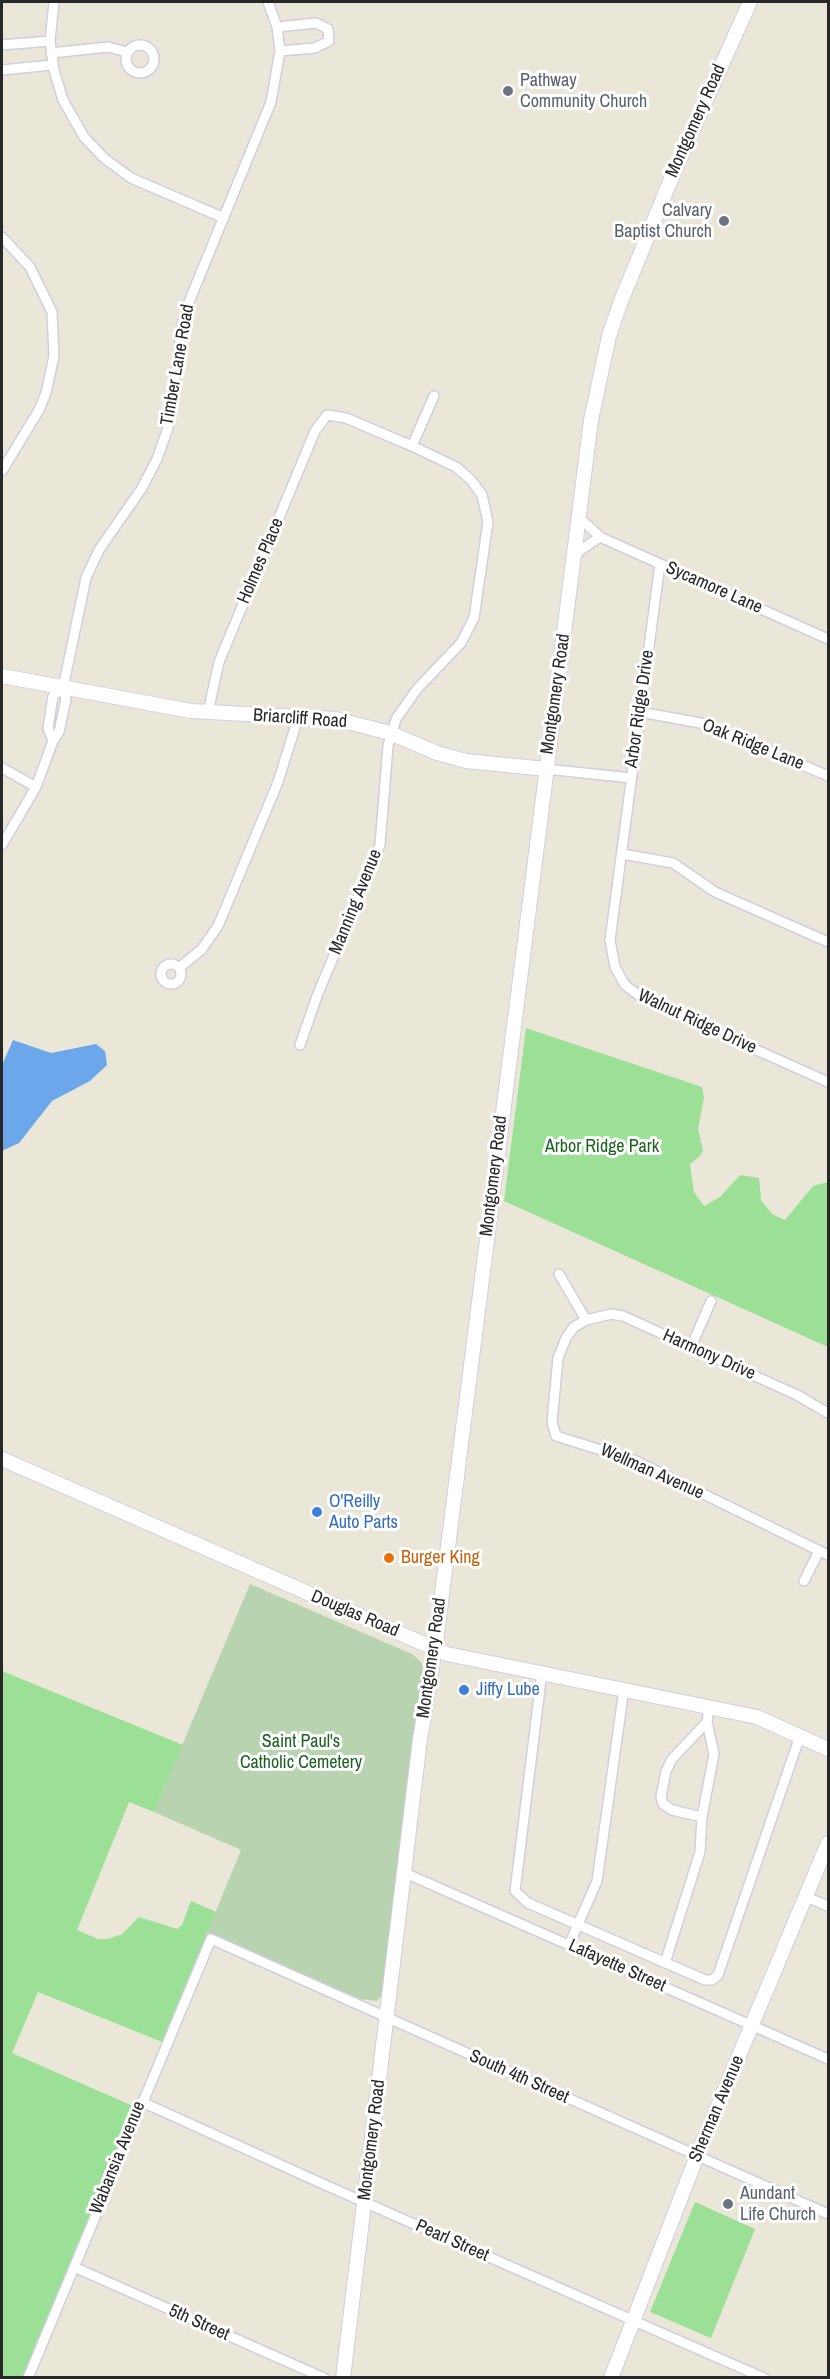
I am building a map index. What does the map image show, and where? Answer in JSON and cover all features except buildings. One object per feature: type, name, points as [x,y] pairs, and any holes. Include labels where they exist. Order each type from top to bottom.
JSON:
[{"type":"street","points":[[54,2],[50,41],[52,64],[70,114],[84,136],[104,158],[138,182],[224,218]]},
{"type":"street","name":"Timber Lane Road","points":[[2,845],[36,787],[52,741],[59,732],[66,699],[63,688],[86,578],[99,550],[142,488],[168,428],[182,326],[189,302],[271,102],[280,51],[277,27],[268,2]]},
{"type":"street","name":"Montgomery Road","points":[[342,2378],[424,1709],[435,1648],[591,420],[609,336],[663,197],[750,2]]},
{"type":"street","points":[[277,27],[316,23],[328,29],[329,41],[315,48],[280,51]]},
{"type":"street","points":[[2,45],[50,41]]},
{"type":"street","points":[[51,53],[108,47],[127,52]]},
{"type":"street","points":[[2,70],[52,64]]},
{"type":"street","points":[[2,237],[30,267],[52,312],[54,356],[39,410],[2,471]]},
{"type":"street","points":[[412,446],[434,396]]},
{"type":"street","name":"Manning Avenue","points":[[300,1045],[317,996],[380,845],[390,733],[408,700],[452,654],[469,630],[475,614],[486,547],[486,513],[477,488],[456,467],[346,418],[327,415]]},
{"type":"street","name":"Holmes Place","points":[[208,712],[219,662],[315,431],[327,415]]},
{"type":"street","name":"Sycamore Lane","points":[[580,518],[600,537],[828,639]]},
{"type":"street","points":[[575,558],[579,551],[600,537]]},
{"type":"street","name":"Arbor Ridge Drive","points":[[622,854],[660,564]]},
{"type":"street","name":"Briarcliff Road","points":[[2,676],[191,711],[336,719],[390,733],[436,753],[466,761],[631,778]]},
{"type":"street","name":"Oak Ridge Lane","points":[[640,712],[706,724],[828,776]]},
{"type":"street","points":[[179,968],[202,949],[218,926],[278,782],[298,718]]},
{"type":"street","points":[[2,768],[36,787]]},
{"type":"street","points":[[622,854],[674,863],[715,892],[828,942]]},
{"type":"street","name":"Walnut Ridge Drive","points":[[622,854],[610,940],[615,967],[625,985],[645,1000],[828,1082]]},
{"type":"street","points":[[559,1274],[586,1320]]},
{"type":"street","points":[[691,1347],[711,1301]]},
{"type":"street","name":"Harmony Drive","points":[[586,1320],[611,1314],[623,1316],[797,1395],[828,1413]]},
{"type":"street","name":"Wellman Avenue","points":[[586,1320],[574,1327],[566,1338],[558,1358],[552,1422],[555,1436],[636,1461],[828,1555]]},
{"type":"street","name":"Douglas Road","points":[[2,1459],[454,1655],[757,1717],[828,1749]]},
{"type":"street","points":[[804,1581],[819,1551]]},
{"type":"street","points":[[542,1672],[515,1891],[528,1903],[705,1980],[712,1980],[718,1975],[800,1736]]},
{"type":"street","points":[[569,1945],[594,1888],[600,1867],[624,1689]]},
{"type":"street","points":[[665,1963],[698,1863],[702,1817],[714,1754],[707,1722],[709,1707]]},
{"type":"street","points":[[702,1817],[672,1810],[663,1804],[661,1797],[666,1771],[672,1759],[707,1722]]},
{"type":"street","name":"Sherman Avenue","points":[[610,2378],[697,2156],[828,1843]]},
{"type":"street","name":"Lafayette Street","points":[[405,1873],[828,2059]]},
{"type":"street","points":[[806,1897],[828,1906]]},
{"type":"street","name":"South 4th Street","points":[[211,1939],[828,2214]]},
{"type":"street","name":"Wabansia Avenue","points":[[28,2378],[211,1939]]},
{"type":"street","name":"Pearl Street","points":[[142,2102],[764,2378]]},
{"type":"street","name":"5th Street","points":[[74,2267],[324,2378]]},
{"type":"green space","name":"Arbor Ridge Park","points":[[526,1028],[702,1087],[704,1098],[698,1129],[703,1150],[700,1156],[690,1164],[694,1192],[704,1206],[720,1197],[740,1175],[759,1178],[761,1200],[772,1214],[785,1220],[813,1186],[828,1182],[828,1347],[504,1201]]},
{"type":"green space","name":"Saint Paul's Catholic Cemetery","points":[[250,1584],[412,1654],[422,1663],[424,1672],[386,1990],[377,2001],[360,1999],[207,1933],[241,1850],[154,1812]]},
{"type":"green space","points":[[2,1671],[183,1745],[154,1812],[129,1802],[77,1930],[98,1939],[108,1939],[122,1934],[139,1917],[177,1929],[182,1925],[191,1901],[216,1912],[162,2042],[38,1992],[12,2053],[135,2107],[22,2378],[2,2377]]},
{"type":"green space","points":[[695,2202],[755,2229],[711,2338],[650,2312]]},
{"type":"water","points":[[13,1040],[51,1053],[96,1044],[105,1051],[107,1065],[90,1081],[52,1101],[19,1143],[2,1151],[2,1065]]},
{"type":"place","name":"Pathway Community Church","points":[[508,91]]},
{"type":"place","name":"Calvary Baptist Church","points":[[724,221]]},
{"type":"place","name":"O'Reilly Auto Parts","points":[[317,1512]]},
{"type":"place","name":"Burger King","points":[[389,1558]]},
{"type":"place","name":"Jiffy Lube","points":[[464,1690]]},
{"type":"place","name":"Aundant Life Church","points":[[728,2204]]}]
